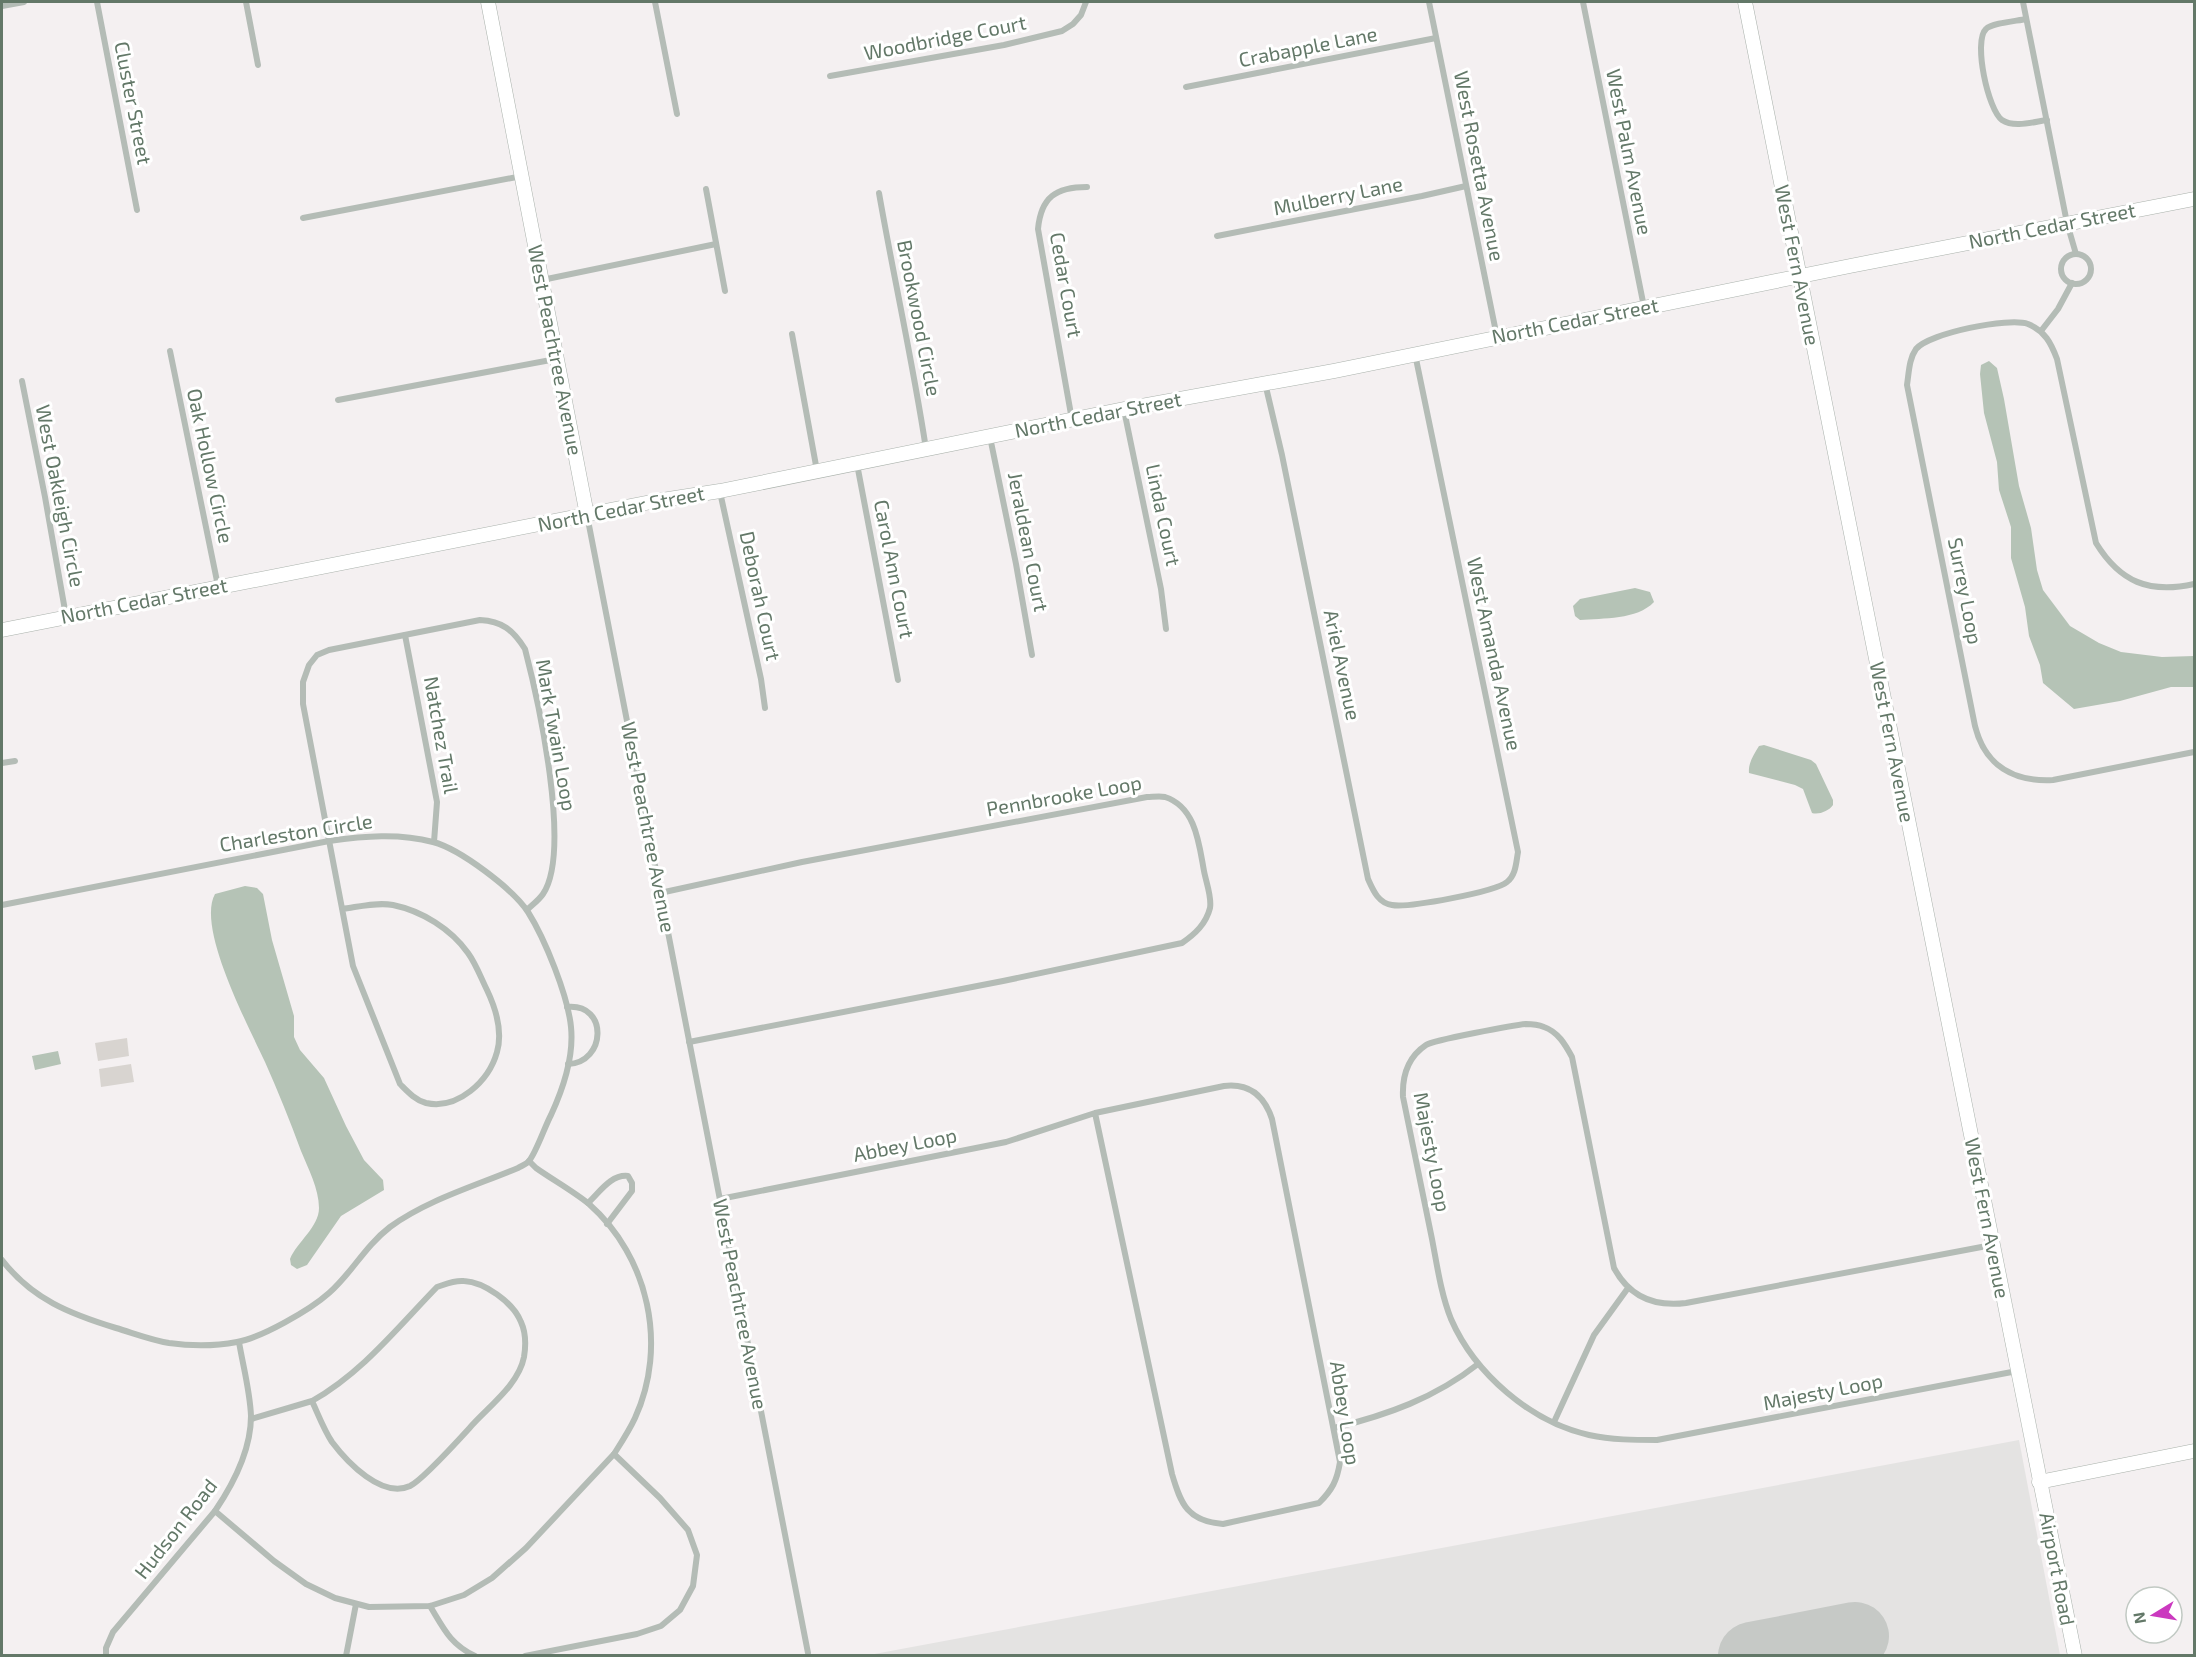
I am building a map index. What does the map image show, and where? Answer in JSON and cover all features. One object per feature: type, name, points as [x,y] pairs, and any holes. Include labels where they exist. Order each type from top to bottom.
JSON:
[{"type":"street","points":[[2,6],[22,2]]},
{"type":"street","name":"Cluster Street","points":[[97,2],[137,210]]},
{"type":"street","points":[[246,2],[258,65]]},
{"type":"street","name":"West Peachtree Avenue","points":[[488,2],[807,1653]]},
{"type":"street","points":[[655,2],[677,114]]},
{"type":"street","name":"Woodbridge Court","points":[[830,76],[1004,45],[1062,31],[1081,15],[1086,2]]},
{"type":"street","name":"West Rosetta Avenue","points":[[1429,2],[1497,337]]},
{"type":"street","name":"West Palm Avenue","points":[[1583,2],[1644,308]]},
{"type":"street","name":"West Fern Avenue","points":[[1745,2],[2039,1482]]},
{"type":"street","points":[[2023,2],[2067,223],[2076,254]]},
{"type":"street","points":[[2026,19],[1989,27],[1982,35],[1980,51],[1990,100],[1996,115],[2009,124],[2047,120]]},
{"type":"street","name":"Crabapple Lane","points":[[1186,87],[1436,38]]},
{"type":"street","points":[[303,218],[522,176]]},
{"type":"street","name":"Mulberry Lane","points":[[1217,236],[1466,186]]},
{"type":"street","name":"Cedar Court","points":[[1072,420],[1038,229],[1039,217],[1044,205],[1053,194],[1066,189],[1087,187]]},
{"type":"street","points":[[706,189],[725,291]]},
{"type":"street","name":"Brookwood Circle","points":[[879,193],[894,280],[916,382],[926,450]]},
{"type":"street","name":"North Cedar Street","points":[[2,630],[656,501],[720,491],[1124,409],[1415,354],[2194,199]]},
{"type":"street","points":[[542,280],[716,244]]},
{"type":"street","points":[[2076,254],[2086,257],[2090,262],[2091,271],[2086,280],[2077,284],[2072,283],[2065,278],[2061,267],[2065,259],[2076,254]]},
{"type":"street","points":[[2072,283],[2058,309],[2041,331],[2051,342],[2057,359],[2096,543],[2105,558],[2118,571],[2137,582],[2169,588],[2194,584]]},
{"type":"street","name":"Surrey Loop","points":[[2041,331],[2026,323],[2005,322],[1936,337],[1917,348],[1910,360],[1907,385],[1977,736],[1986,753],[1999,767],[2016,777],[2034,781],[2053,780],[2194,752]]},
{"type":"street","points":[[792,334],[817,471]]},
{"type":"street","name":"Oak Hollow Circle","points":[[170,351],[218,587]]},
{"type":"street","name":"West Amanda Avenue","points":[[1415,354],[1518,852],[1515,872],[1508,882],[1498,888],[1432,901]]},
{"type":"street","points":[[338,400],[557,358]]},
{"type":"street","name":"West Oakleigh Circle","points":[[22,381],[66,616]]},
{"type":"street","name":"Ariel Avenue","points":[[1265,383],[1368,879],[1374,893],[1381,901],[1392,905],[1432,901]]},
{"type":"street","name":"Linda Court","points":[[1124,409],[1161,589],[1166,629]]},
{"type":"street","name":"Jeraldean Court","points":[[990,437],[1032,655]]},
{"type":"street","name":"Carol Ann Court","points":[[857,464],[898,680]]},
{"type":"street","name":"Deborah Court","points":[[720,491],[759,668],[765,708]]},
{"type":"street","name":"Mark Twain Loop","points":[[342,909],[367,905],[392,905],[427,917],[453,935],[469,954],[495,1008],[499,1028],[498,1052],[486,1077],[471,1092],[445,1104],[425,1102],[410,1094],[400,1084],[353,966],[342,909],[303,704],[303,682],[309,665],[317,655],[329,650],[480,620],[491,620],[504,624],[515,634],[525,649],[554,805],[555,844],[551,874],[544,894],[527,910]]},
{"type":"street","name":"Natchez Trail","points":[[405,635],[437,802],[434,842]]},
{"type":"street","points":[[2,764],[15,761]]},
{"type":"street","name":"Pennbrooke Loop","points":[[660,892],[802,862],[1147,797],[1164,797],[1179,805],[1197,832],[1210,905],[1205,920],[1196,933],[1182,943],[1003,981],[689,1042]]},
{"type":"street","name":"Charleston Circle","points":[[2,905],[329,840],[397,836],[434,842],[453,850],[506,888],[527,910],[544,945],[567,1007],[572,1028],[562,1091],[530,1161]]},
{"type":"street","points":[[567,1007],[577,1006],[586,1009],[597,1024],[598,1041],[583,1060],[568,1064]]},
{"type":"street","name":"Majesty Loop","points":[[1628,1288],[1614,1268],[1576,1074],[1572,1056],[1564,1042],[1554,1032],[1543,1026],[1526,1024],[1429,1043],[1414,1056],[1405,1072],[1402,1083],[1403,1096],[1451,1319],[1478,1364],[1504,1390],[1554,1422],[1588,1435],[1623,1440],[1657,1440],[2017,1371]]},
{"type":"street","name":"Abbey Loop","points":[[720,1199],[1006,1142],[1095,1113],[1232,1085],[1242,1086],[1267,1105],[1272,1119],[1334,1428],[1340,1462],[1338,1478],[1319,1503],[1223,1524],[1208,1523],[1195,1517],[1184,1506],[1172,1474],[1095,1113]]},
{"type":"street","points":[[2,1260],[10,1271],[33,1291],[54,1306],[80,1318],[168,1343],[208,1344],[238,1342],[273,1328],[311,1307],[330,1292],[372,1241],[409,1214],[530,1161],[536,1168],[588,1203],[607,1224],[635,1267],[643,1288],[652,1336],[650,1367],[643,1395],[635,1418],[614,1454],[526,1548],[492,1578],[464,1595],[430,1606],[380,1607],[357,1604],[335,1598],[306,1584],[274,1561],[215,1510]]},
{"type":"street","points":[[588,1203],[612,1179],[619,1175],[627,1176],[632,1183],[632,1191],[607,1224]]},
{"type":"street","points":[[1554,1422],[1594,1335],[1628,1288],[1644,1299],[1672,1305],[1992,1245]]},
{"type":"street","points":[[251,1419],[312,1401],[333,1389],[363,1365],[437,1287],[464,1281],[480,1284],[507,1304],[521,1321],[526,1339],[524,1359],[518,1375],[470,1428],[410,1486],[393,1488],[377,1484],[362,1474],[332,1441],[312,1401]]},
{"type":"street","name":"Hudson Road","points":[[106,1656],[106,1648],[113,1632],[215,1510],[228,1493],[241,1467],[251,1419],[238,1342]]},
{"type":"street","points":[[1334,1428],[1392,1412],[1416,1402],[1443,1388],[1478,1364]]},
{"type":"street","points":[[2039,1482],[2194,1451]]},
{"type":"street","points":[[525,1656],[637,1634],[661,1626],[680,1610],[693,1586],[697,1555],[688,1530],[660,1498],[614,1454]]},
{"type":"street","name":"Airport Road","points":[[2039,1482],[2075,1656]]},
{"type":"street","points":[[346,1656],[357,1604]]},
{"type":"street","points":[[430,1606],[448,1636],[460,1648],[475,1656]]},
{"type":"shaded area","points":[[1989,361],[1997,368],[2019,486],[2031,528],[2037,570],[2043,590],[2070,626],[2099,643],[2121,652],[2162,657],[2194,656],[2194,687],[2171,687],[2120,701],[2074,709],[2043,683],[2040,665],[2029,636],[2025,607],[2011,558],[2011,527],[1999,490],[1997,462],[1984,413],[1980,374],[1981,365]]},
{"type":"shaded area","points":[[1635,588],[1650,592],[1654,602],[1638,612],[1619,617],[1580,620],[1575,616],[1573,606],[1580,599]]},
{"type":"shaded area","points":[[1764,745],[1811,760],[1816,764],[1833,800],[1833,805],[1821,813],[1812,813],[1803,789],[1749,773],[1753,755],[1759,746]]},
{"type":"shaded area","points":[[245,886],[257,888],[263,894],[272,940],[294,1016],[294,1037],[300,1050],[324,1078],[364,1160],[383,1180],[384,1190],[341,1216],[307,1265],[297,1269],[291,1265],[290,1259],[312,1228],[318,1215],[317,1193],[279,1095],[227,978],[213,930],[211,910],[215,894]]},
{"type":"shaded area","points":[[127,1038],[129,1056],[98,1061],[95,1043]]},
{"type":"shaded area","points":[[58,1051],[61,1064],[35,1070],[32,1056]]},
{"type":"shaded area","points":[[131,1064],[134,1082],[101,1087],[99,1069]]},
{"type":"shaded area","points":[[2019,1440],[2060,1655],[869,1655]]},
{"type":"taxiway","points":[[1855,1636],[1859,1656]]},
{"type":"runway","points":[[1752,1656],[1855,1636]]}]
